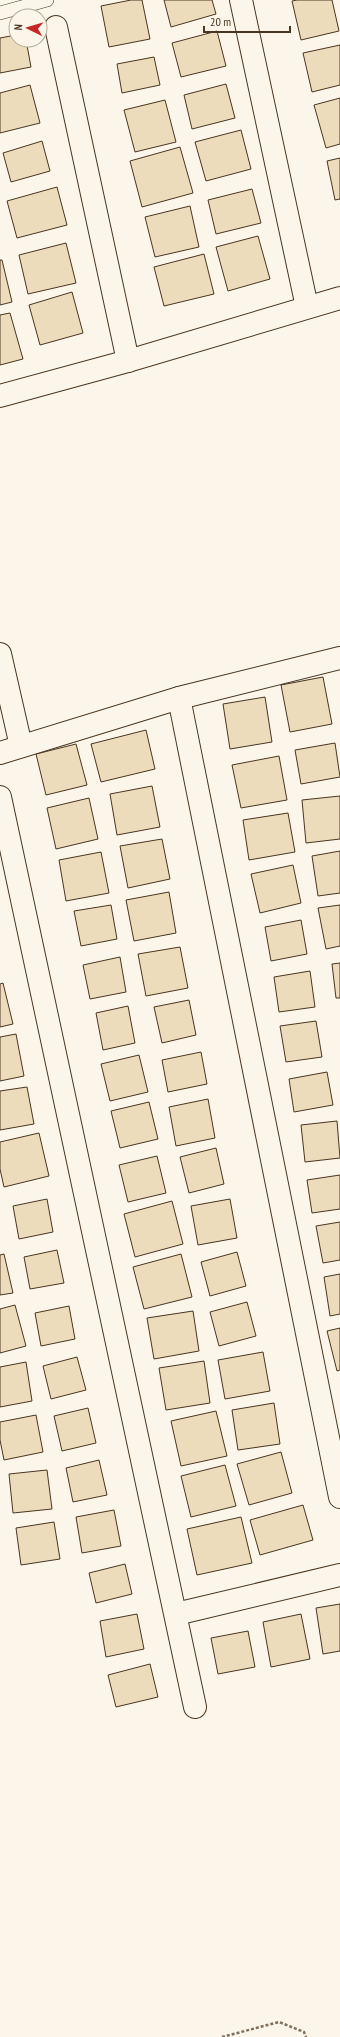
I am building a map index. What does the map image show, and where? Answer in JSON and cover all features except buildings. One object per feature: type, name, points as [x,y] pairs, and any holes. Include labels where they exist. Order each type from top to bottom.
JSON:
[{"type":"street","points":[[241,0],[307,307]]},
{"type":"street","points":[[56,27],[128,361]]},
{"type":"street","points":[[0,396],[128,361],[340,298]]},
{"type":"street","points":[[0,654],[21,746]]},
{"type":"street","points":[[0,753],[179,698],[340,658]]},
{"type":"street","points":[[179,698],[340,1497]]},
{"type":"street","points":[[0,797],[195,1707]]},
{"type":"street","points":[[176,1614],[340,1575]]},
{"type":"lane","points":[[0,13],[47,0]]},
{"type":"path","points":[[222,2037],[279,2022],[304,2032],[306,2037]]}]
